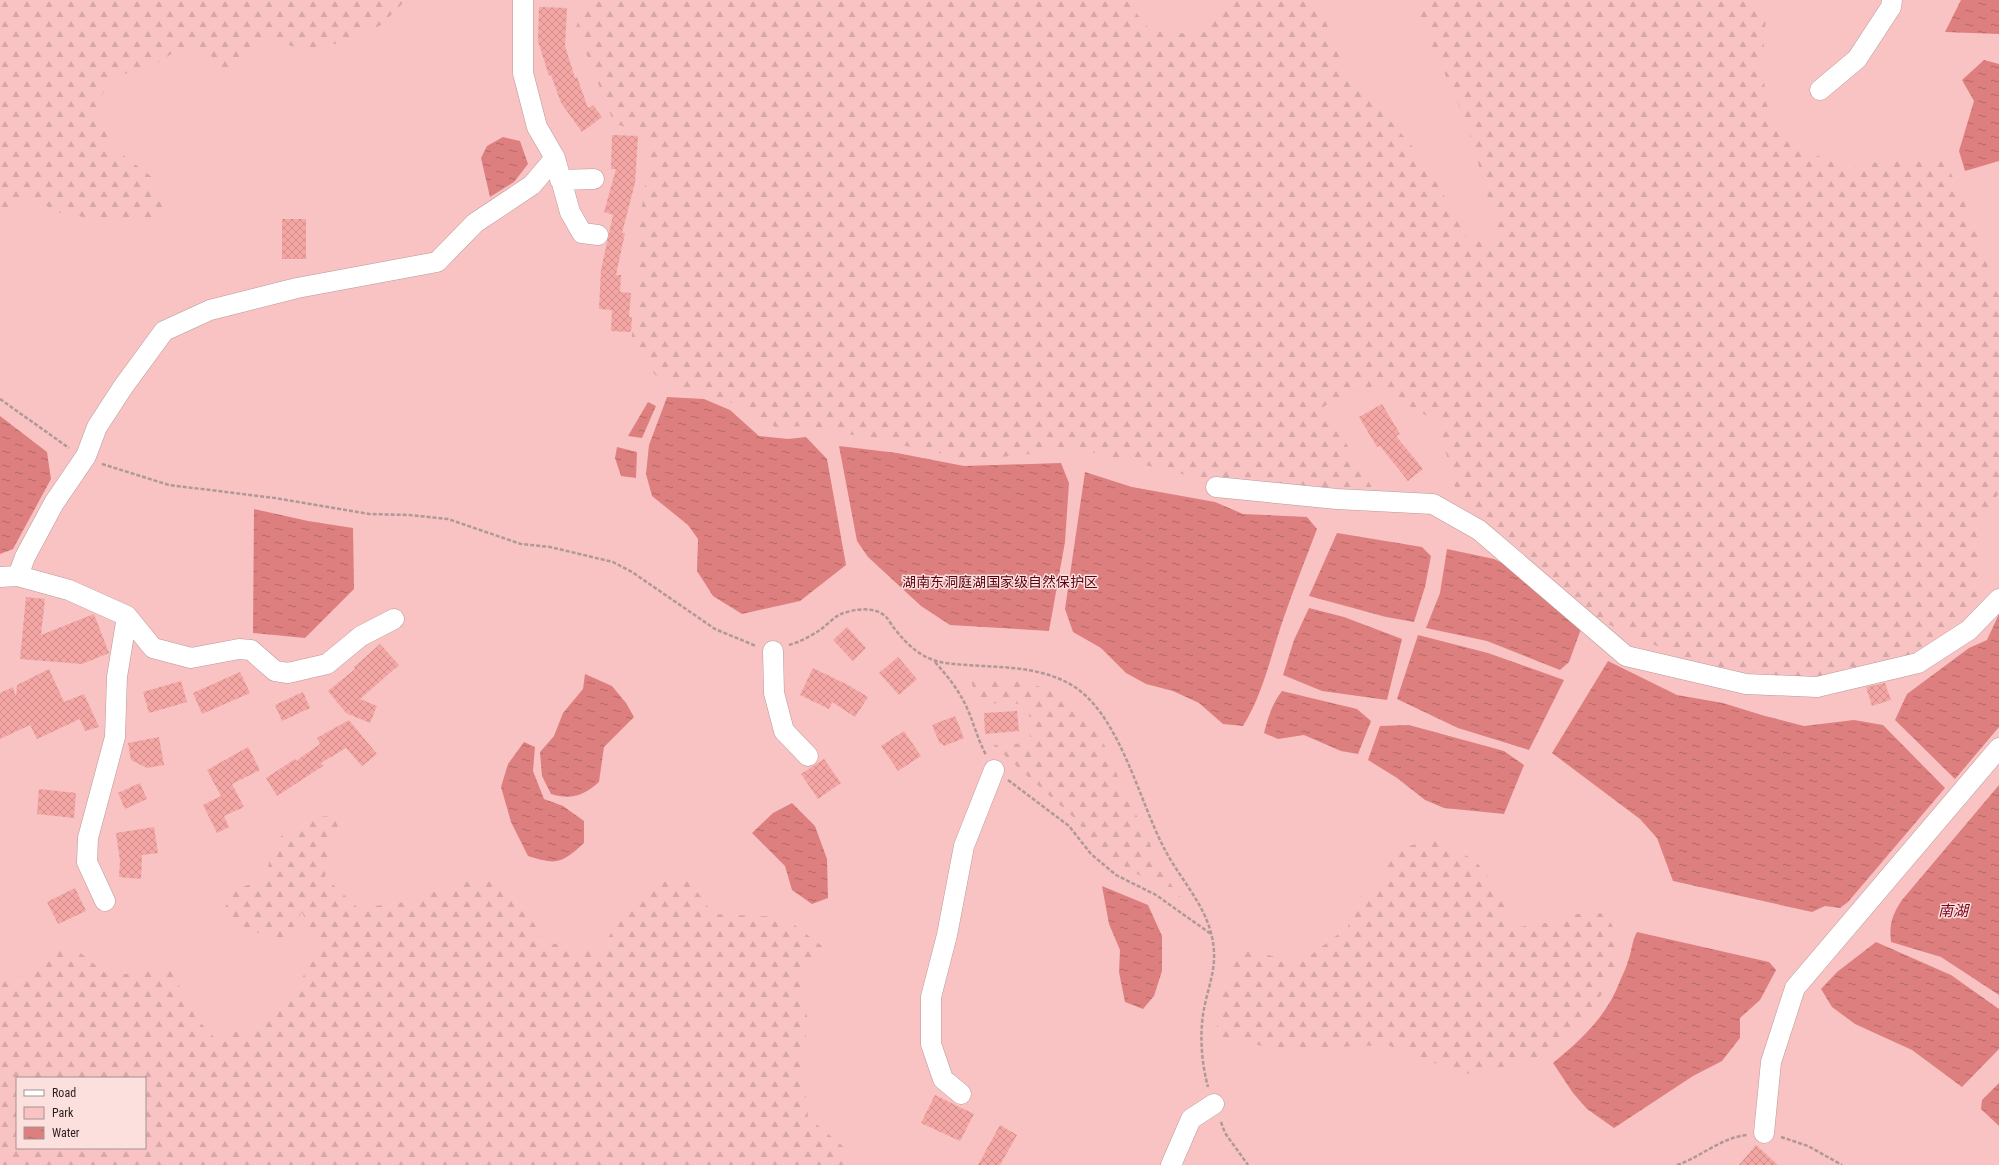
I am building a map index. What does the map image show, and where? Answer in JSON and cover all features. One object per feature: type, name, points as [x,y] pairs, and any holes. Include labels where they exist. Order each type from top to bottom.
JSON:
[{"type":"street","points":[[524,0],[523,73],[537,127],[555,158],[570,212],[582,233],[598,235]]},
{"type":"street","points":[[1820,90],[1857,59],[1891,7],[1892,0]]},
{"type":"street","points":[[394,618],[361,636],[327,664],[288,673],[275,671],[251,650],[239,649],[191,658],[153,648],[127,616],[69,590],[9,576],[25,557],[54,503],[86,456],[97,426],[123,387],[164,331],[210,310],[297,288],[437,262],[475,222],[532,185],[555,158]]},
{"type":"street","points":[[560,180],[594,179]]},
{"type":"street","points":[[1216,488],[1337,499],[1433,504],[1479,530],[1626,656],[1746,684],[1817,687],[1918,663],[1969,630],[1999,599]]},
{"type":"street","points":[[105,901],[87,862],[88,838],[115,737],[117,678],[127,616]]},
{"type":"street","points":[[773,651],[774,693],[784,731],[808,756]]},
{"type":"street","points":[[1764,1133],[1771,1062],[1795,988],[1999,748]]},
{"type":"street","points":[[961,1094],[943,1079],[931,1044],[931,997],[947,934],[964,846],[994,770]]},
{"type":"street","points":[[1171,1165],[1191,1119],[1214,1104]]},
{"type":"path","points":[[0,399],[65,446],[110,468],[169,485],[275,498],[370,514],[409,515],[448,519],[521,544],[550,547],[612,562],[632,572],[715,629],[773,651],[797,642],[820,630],[841,614],[865,608],[884,615],[914,650],[935,662],[954,683],[968,709],[978,740],[994,770],[1030,795],[1069,826],[1092,854],[1116,875],[1156,895],[1211,934]]},
{"type":"path","points":[[935,662],[1025,669],[1055,678],[1079,690],[1097,709],[1125,754],[1152,824],[1166,852],[1203,909],[1211,934],[1214,952],[1213,974],[1204,1006],[1201,1046],[1206,1078],[1225,1133],[1248,1165]]},
{"type":"green space","name":"湖南东洞庭湖国家级自然保护区","points":[[0,0],[1999,0],[1999,1165],[0,1165]]},
{"type":"green space","points":[[0,0],[406,0],[381,25],[347,42],[302,49],[261,37],[221,73],[209,52],[174,52],[149,69],[118,75],[95,103],[111,146],[152,177],[165,215],[142,220],[100,220],[55,212],[40,201],[17,202],[0,216]]},
{"type":"green space","points":[[585,0],[1126,0],[1150,30],[1201,35],[1230,3],[1229,0],[1317,0],[1343,65],[1427,164],[1468,241],[1500,240],[1466,121],[1416,10],[1421,0],[1754,0],[1766,16],[1762,68],[1769,118],[1798,148],[1849,168],[1901,157],[1945,160],[1976,229],[1995,289],[1999,296],[1999,493],[1976,527],[1980,581],[1987,605],[1905,659],[1824,677],[1773,675],[1695,663],[1592,617],[1456,491],[1438,422],[1373,386],[1324,406],[1374,491],[1283,485],[1248,478],[1195,477],[1078,449],[973,460],[810,426],[775,427],[745,407],[659,379],[630,346],[639,294],[636,248],[645,185],[649,136],[614,123],[576,28]]},
{"type":"green space","points":[[970,678],[1017,681],[1049,689],[1075,706],[1096,729],[1108,752],[1125,794],[1146,833],[1159,868],[1184,902],[1106,855],[1072,816],[993,745],[1030,743],[1029,704],[978,703]]},
{"type":"green space","points":[[341,814],[327,864],[325,877],[358,908],[399,903],[488,875],[518,896],[544,941],[571,948],[602,947],[641,888],[686,876],[713,914],[784,917],[822,946],[801,981],[808,1022],[802,1062],[808,1117],[846,1149],[849,1165],[0,1165],[0,982],[24,975],[60,945],[78,951],[109,976],[170,969],[196,1018],[216,1039],[261,1023],[292,1000],[317,947],[302,912],[285,942],[217,919],[238,888],[265,880],[274,841],[307,819]]},
{"type":"green space","points":[[1432,839],[1475,860],[1503,897],[1512,928],[1545,923],[1576,914],[1605,913],[1623,944],[1609,982],[1588,1017],[1568,1038],[1538,1057],[1473,1075],[1409,1055],[1388,1045],[1277,1049],[1216,1036],[1220,1002],[1240,948],[1300,963],[1348,927],[1354,901],[1387,880],[1383,854]]},
{"type":"water","points":[[1961,0],[1999,0],[1999,34],[1945,32]]},
{"type":"water","points":[[1984,60],[1999,64],[1999,161],[1965,171],[1959,151],[1974,101],[1962,80]]},
{"type":"water","points":[[503,137],[520,141],[528,164],[514,182],[490,197],[481,158],[487,146]]},
{"type":"water","points":[[667,397],[704,399],[730,410],[759,436],[788,439],[806,437],[827,459],[846,565],[800,601],[742,614],[713,596],[697,571],[698,539],[688,525],[652,496],[646,474],[649,445]]},
{"type":"water","points":[[648,402],[656,406],[642,438],[628,436]]},
{"type":"water","points":[[0,416],[47,452],[51,479],[13,549],[0,554]]},
{"type":"water","points":[[839,446],[897,453],[964,466],[1061,463],[1069,483],[1065,542],[1049,631],[950,625],[921,606],[868,557],[857,541]]},
{"type":"water","points":[[617,447],[637,452],[636,478],[621,476],[615,458]]},
{"type":"water","points":[[1085,472],[1132,487],[1215,502],[1243,514],[1307,517],[1317,529],[1284,617],[1262,686],[1243,726],[1223,724],[1199,703],[1173,691],[1146,684],[1126,673],[1101,648],[1073,632],[1065,609]]},
{"type":"water","points":[[254,509],[308,521],[353,528],[354,589],[305,638],[253,633]]},
{"type":"water","points":[[1337,533],[1422,547],[1431,556],[1425,587],[1414,622],[1386,617],[1309,596]]},
{"type":"water","points":[[1447,549],[1494,559],[1523,573],[1581,629],[1569,662],[1560,670],[1487,641],[1426,628],[1440,593]]},
{"type":"water","points":[[1309,608],[1344,617],[1402,639],[1387,700],[1322,691],[1283,675],[1294,640]]},
{"type":"water","points":[[1999,614],[1999,727],[1955,779],[1895,720],[1907,694],[1969,648],[1987,640]]},
{"type":"water","points":[[1418,635],[1488,653],[1564,680],[1529,750],[1458,728],[1397,699]]},
{"type":"water","points":[[1608,661],[1677,695],[1723,703],[1804,726],[1854,720],[1883,725],[1945,788],[1848,902],[1840,908],[1825,906],[1812,912],[1673,881],[1657,838],[1640,819],[1552,753]]},
{"type":"water","points":[[585,674],[612,686],[626,703],[634,717],[604,747],[599,782],[582,794],[571,797],[558,796],[551,794],[542,776],[540,752],[554,736],[563,713],[583,689]]},
{"type":"water","points":[[1282,691],[1357,709],[1371,721],[1358,754],[1341,751],[1304,735],[1278,739],[1264,733],[1271,711]]},
{"type":"water","points":[[1409,725],[1504,751],[1524,765],[1504,814],[1444,808],[1425,800],[1397,778],[1368,760],[1380,726]]},
{"type":"water","points":[[524,742],[535,747],[533,771],[544,799],[563,806],[584,821],[584,843],[570,855],[558,861],[546,861],[528,856],[511,822],[501,787],[508,764]]},
{"type":"water","name":"南湖","points":[[1999,785],[1999,995],[1941,957],[1891,942],[1890,930],[1896,910],[1902,900]]},
{"type":"water","points":[[792,803],[815,826],[827,859],[828,898],[812,904],[792,890],[785,866],[752,833],[773,813]]},
{"type":"water","points":[[1102,886],[1148,905],[1162,936],[1162,971],[1154,996],[1143,1009],[1125,1002],[1119,972],[1120,950],[1109,924]]},
{"type":"water","points":[[1637,932],[1769,962],[1776,970],[1760,1000],[1740,1018],[1740,1038],[1722,1061],[1693,1076],[1614,1128],[1587,1109],[1573,1093],[1553,1063],[1583,1036],[1608,1005],[1615,994],[1626,967]]},
{"type":"water","points":[[1876,942],[1951,975],[1999,1009],[1999,1049],[1962,1087],[1912,1050],[1855,1024],[1832,1007],[1821,989],[1837,972]]},
{"type":"water","points":[[1999,1083],[1999,1126],[1981,1109],[1982,1100]]},
{"type":"building","points":[[539,7],[567,8],[565,46],[575,78],[577,77],[588,108],[593,105],[602,117],[582,132],[561,103],[551,75],[549,76],[538,41]]},
{"type":"building","points":[[612,135],[638,136],[635,183],[622,233],[625,233],[616,275],[621,275],[620,292],[631,293],[629,317],[632,317],[631,332],[611,331],[612,310],[599,309],[601,270],[613,215],[604,212],[616,169],[611,169]]},
{"type":"building","points":[[282,219],[306,219],[306,259],[282,259]]},
{"type":"building","points":[[1382,404],[1400,434],[1396,436],[1423,469],[1408,481],[1380,446],[1377,447],[1359,417]]},
{"type":"building","points":[[26,597],[45,599],[41,635],[94,614],[109,653],[82,664],[20,659]]},
{"type":"building","points":[[847,627],[866,648],[853,661],[833,640]]},
{"type":"building","points":[[380,644],[399,665],[360,699],[377,706],[370,723],[346,713],[328,691],[355,669],[354,667]]},
{"type":"building","points":[[898,657],[917,679],[899,695],[879,673]]},
{"type":"building","points":[[813,668],[848,685],[868,697],[855,717],[832,702],[829,709],[800,695]]},
{"type":"building","points":[[49,669],[64,702],[84,694],[99,727],[85,731],[80,719],[37,739],[30,725],[0,739],[0,693],[13,687],[16,697],[17,685]]},
{"type":"building","points":[[240,672],[250,693],[202,714],[193,693]]},
{"type":"building","points":[[181,681],[187,702],[149,713],[143,692]]},
{"type":"building","points":[[1885,683],[1891,700],[1872,706],[1866,687]]},
{"type":"building","points":[[303,692],[310,708],[282,721],[275,705]]},
{"type":"building","points":[[1017,711],[1019,731],[985,734],[984,713]]},
{"type":"building","points":[[955,716],[964,738],[944,746],[941,743],[940,744],[932,725]]},
{"type":"building","points":[[349,720],[377,754],[362,766],[346,748],[321,763],[323,766],[277,796],[266,778],[295,759],[296,761],[320,744],[317,738]]},
{"type":"building","points":[[904,731],[921,756],[898,771],[881,746]]},
{"type":"building","points":[[159,737],[164,765],[147,768],[131,760],[128,743]]},
{"type":"building","points":[[248,747],[260,770],[232,784],[244,807],[224,816],[229,827],[217,833],[203,805],[221,796],[207,770]]},
{"type":"building","points":[[824,759],[841,783],[818,799],[801,774]]},
{"type":"building","points":[[140,783],[147,799],[125,809],[118,793]]},
{"type":"building","points":[[39,789],[76,793],[74,818],[37,814]]},
{"type":"building","points":[[154,827],[158,853],[142,855],[141,879],[119,877],[120,861],[116,833]]},
{"type":"building","points":[[75,888],[86,911],[58,924],[47,902]]},
{"type":"building","points":[[935,1095],[974,1114],[960,1141],[921,1123]]},
{"type":"building","points":[[1000,1125],[1017,1135],[1000,1165],[978,1165]]},
{"type":"building","points":[[1756,1145],[1778,1165],[1739,1165]]}]
